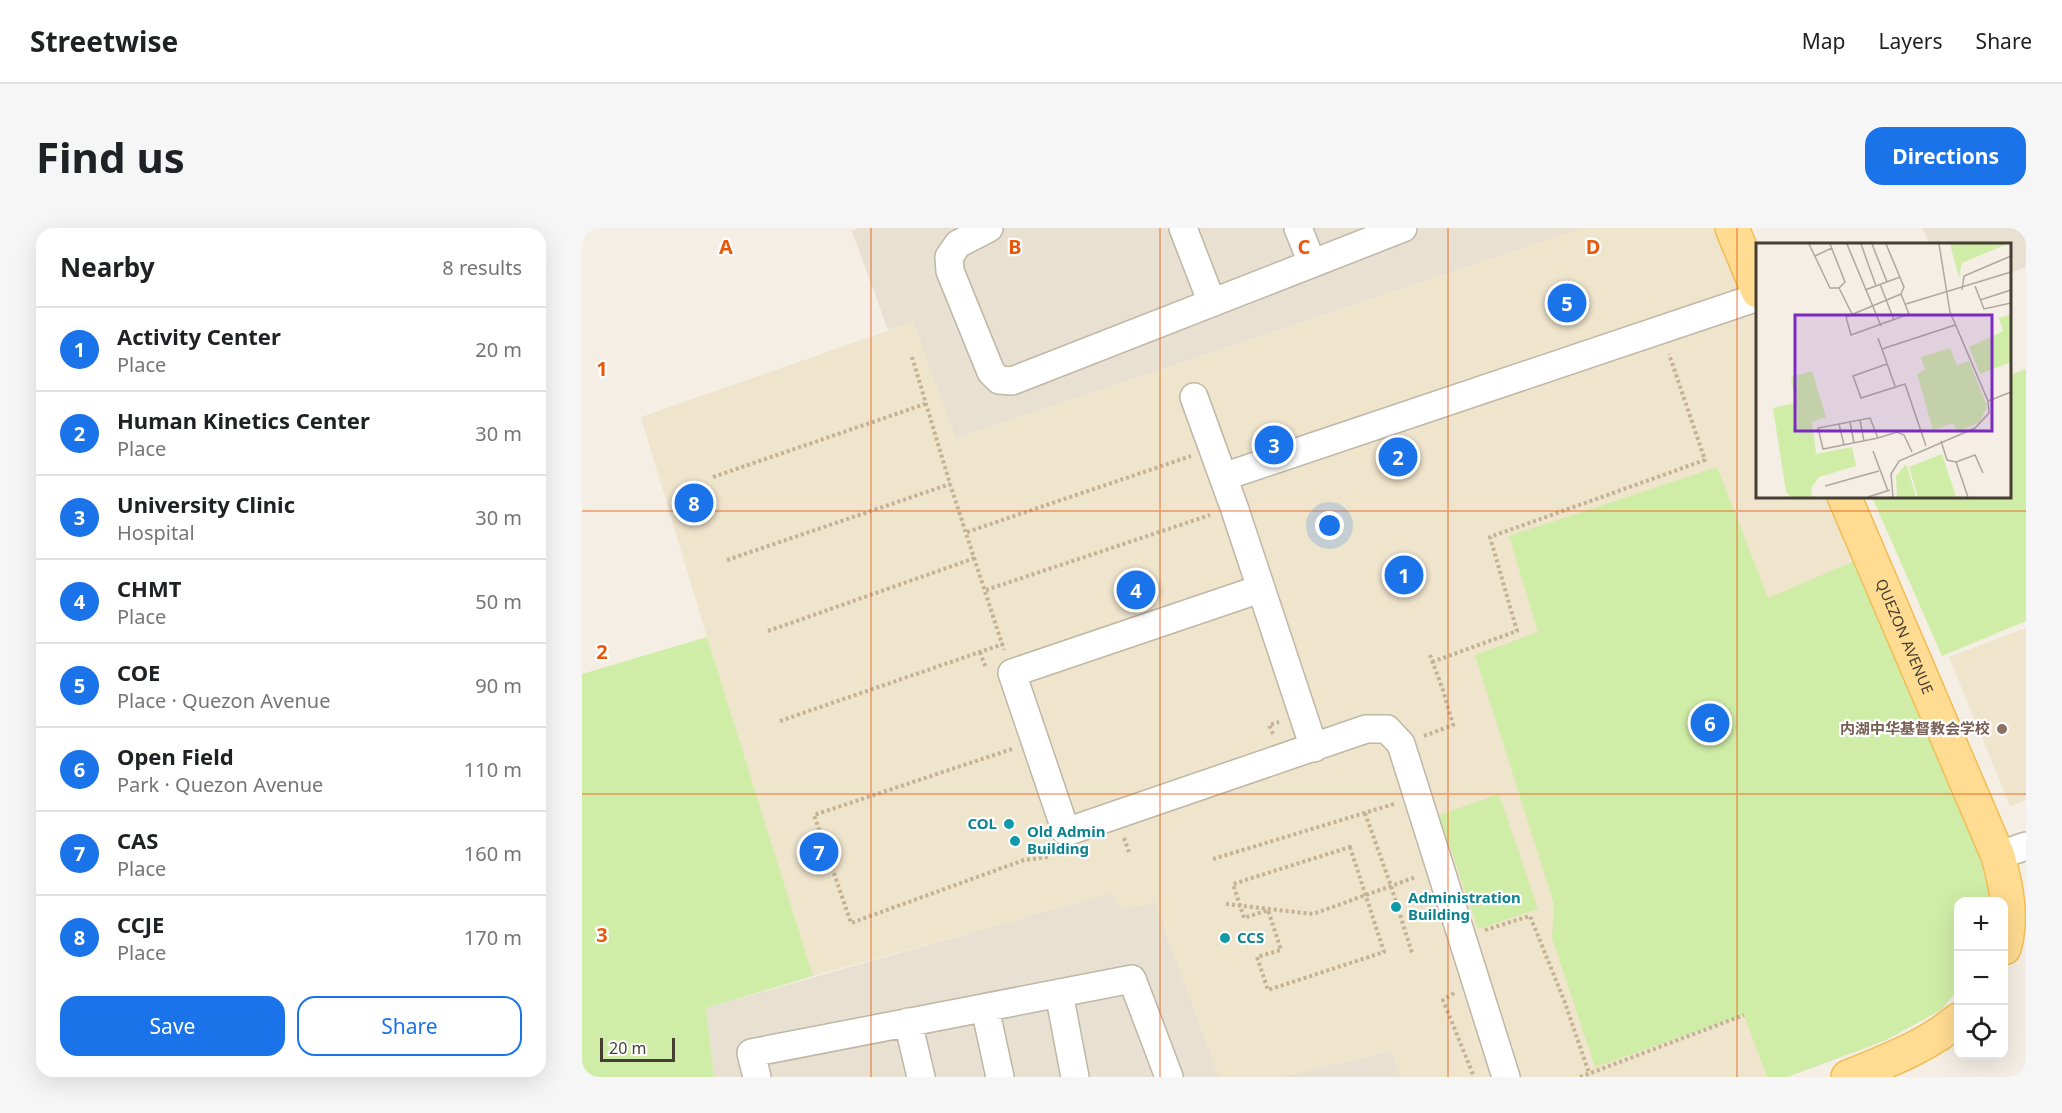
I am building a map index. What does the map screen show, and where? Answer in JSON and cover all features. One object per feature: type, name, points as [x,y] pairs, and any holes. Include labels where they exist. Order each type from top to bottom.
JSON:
[{"type":"main road","points":[[1732,228],[1756,286]]},
{"type":"main road","name":"QUEZON AVENUE","points":[[1845,498],[2012,851],[2005,883],[2006,897]]},
{"type":"main road","points":[[1848,1077],[1904,1055],[1942,1034],[1954,1024]]},
{"type":"street","points":[[989,228],[958,244],[949,257],[950,271],[991,372],[999,380],[1012,381],[1403,228]]},
{"type":"street","points":[[1183,228],[1212,303]]},
{"type":"street","points":[[1298,228],[1312,263]]},
{"type":"street","points":[[1223,477],[1756,298]]},
{"type":"street","points":[[1194,397],[1234,507],[1314,748]]},
{"type":"street","points":[[1260,589],[1012,673],[1066,832],[1366,729],[1387,729],[1401,744],[1506,1077]]},
{"type":"street","points":[[757,1077],[751,1053],[1132,979],[1169,1077]]},
{"type":"street","points":[[1059,993],[1075,1077]]},
{"type":"street","points":[[985,1008],[1000,1077]]},
{"type":"street","points":[[908,1022],[921,1077]]},
{"type":"path","points":[[1432,662],[1517,631],[1490,537],[1705,460],[1661,330]]},
{"type":"path","points":[[912,357],[950,484],[1012,673]]},
{"type":"path","points":[[713,477],[925,404]]},
{"type":"path","points":[[967,532],[1213,449]]},
{"type":"path","points":[[727,560],[950,484]]},
{"type":"path","points":[[986,590],[1234,507]]},
{"type":"path","points":[[768,631],[975,558]]},
{"type":"path","points":[[780,721],[1003,644]]},
{"type":"path","points":[[1430,655],[1454,725]]},
{"type":"path","points":[[1013,748],[814,815],[850,923],[1024,860],[1049,857]]},
{"type":"path","points":[[1213,859],[1417,797]]},
{"type":"path","points":[[1365,813],[1412,953]]},
{"type":"path","points":[[1350,847],[1365,895],[1384,952],[1268,990],[1257,957],[1281,950],[1278,940],[1268,910],[1244,918],[1233,884],[1350,847]]},
{"type":"path","points":[[1226,904],[1313,914],[1440,869]]},
{"type":"path","points":[[1462,938],[1530,916],[1590,1073]]},
{"type":"path","points":[[1450,983],[1454,992],[1443,1000],[1474,1077]]},
{"type":"path","points":[[1580,1077],[1744,1015]]},
{"type":"shaded area","points":[[858,228],[1582,228],[955,439],[913,322],[888,330],[852,231]]},
{"type":"shaded area","points":[[1582,228],[1716,228],[1756,323],[1756,498],[1830,498],[1989,893],[1988,897],[1954,897],[1954,994],[1941,1010],[1884,1041],[1787,1077],[1401,1077],[1391,1051],[1279,1077],[1219,1077],[1155,903],[1122,910],[1113,893],[813,976],[641,417],[913,322],[956,439]]},
{"type":"shaded area","points":[[1922,228],[2026,228],[2026,267],[2011,273],[2011,243],[1930,243]]},
{"type":"shaded area","name":"内湖中华基督教会学校","points":[[2026,628],[2026,800],[2010,806],[1949,657]]},
{"type":"shaded area","points":[[1114,892],[1155,902],[1219,1077],[714,1077],[706,1008]]},
{"type":"shaded area","points":[[1391,1051],[1401,1077],[1279,1077]]},
{"type":"green space","points":[[2026,369],[2026,621],[1942,656],[1872,498],[2011,498],[2011,375]]},
{"type":"green space","points":[[1717,467],[1768,598],[1857,560],[1977,848],[1989,893],[1988,897],[1954,897],[1954,994],[1941,1010],[1884,1041],[1787,1077],[1767,1077],[1744,1015],[1595,1067],[1552,938],[1554,904],[1475,655],[1538,632],[1509,536]]},
{"type":"green space","points":[[707,637],[813,976],[706,1008],[714,1077],[582,1077],[582,674]]},
{"type":"green space","points":[[1499,794],[1538,909],[1478,929],[1439,815]]},
{"type":"place","name":"COE","points":[[1567,303]]},
{"type":"place","name":"University Clinic","points":[[1274,445]]},
{"type":"place","name":"Human Kinetics Center","points":[[1398,457]]},
{"type":"place","name":"CCJE","points":[[694,503]]},
{"type":"place","name":"Activity Center","points":[[1404,575]]},
{"type":"place","name":"CHMT","points":[[1136,590]]},
{"type":"place","name":"Open Field","points":[[1710,723]]},
{"type":"place","name":"内湖中华基督教会学校","points":[[2002,729]]},
{"type":"place","name":"COL","points":[[1009,824]]},
{"type":"place","name":"Old Admin Building","points":[[1015,841]]},
{"type":"place","name":"CAS","points":[[819,852]]},
{"type":"place","name":"Administration Building","points":[[1396,907]]},
{"type":"place","name":"CCS","points":[[1225,938]]}]
